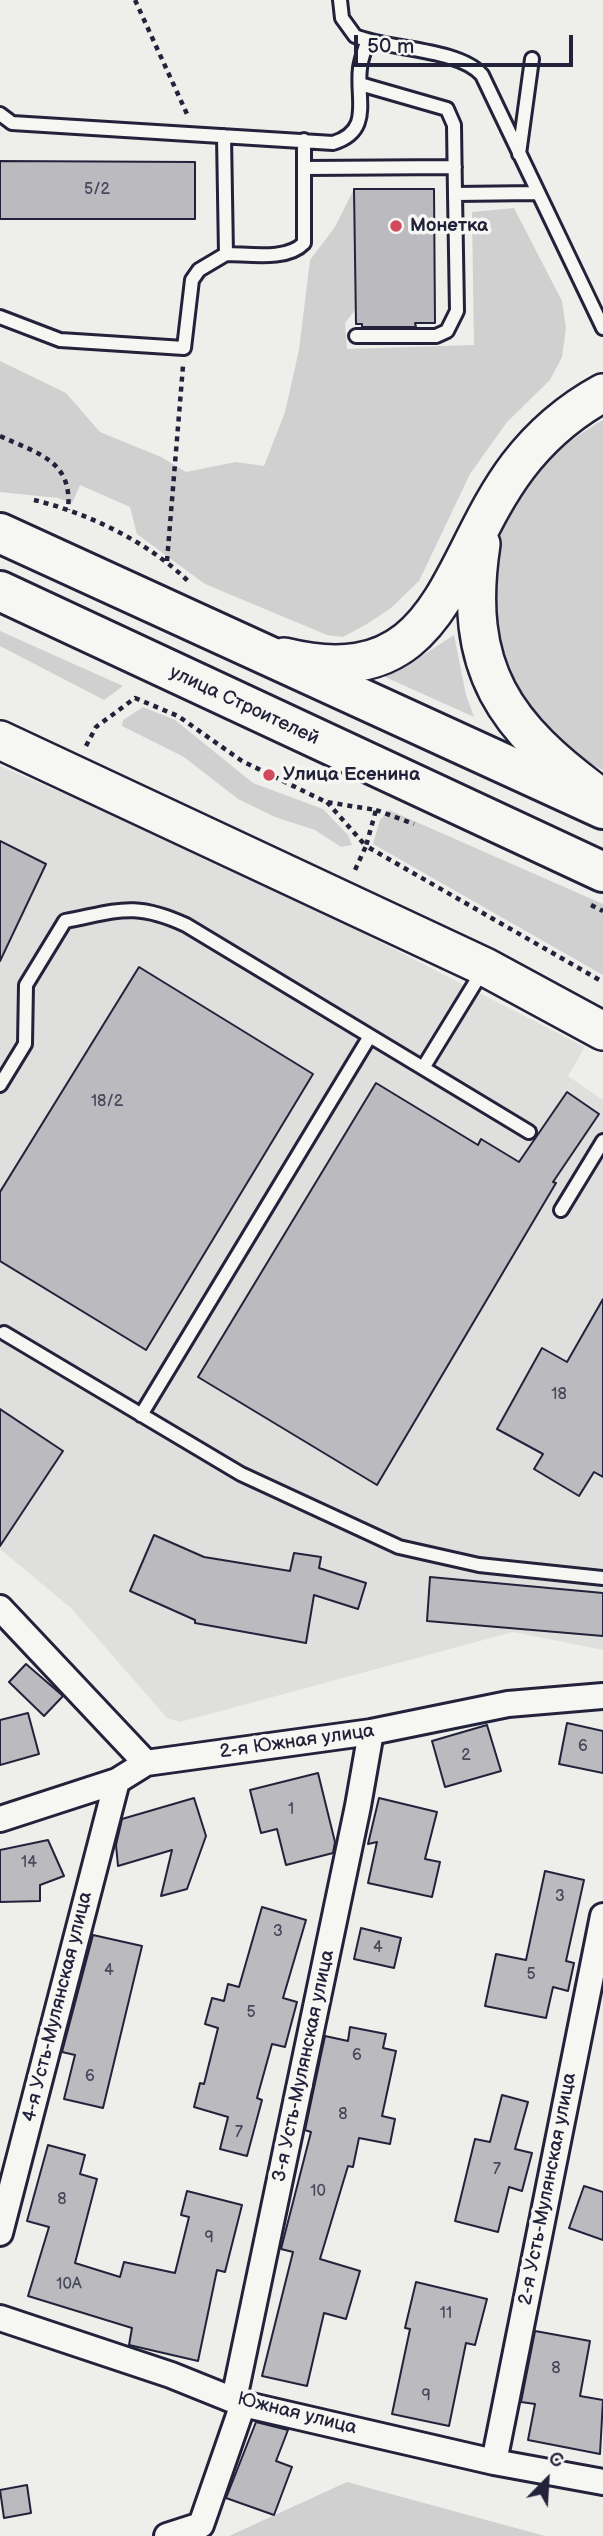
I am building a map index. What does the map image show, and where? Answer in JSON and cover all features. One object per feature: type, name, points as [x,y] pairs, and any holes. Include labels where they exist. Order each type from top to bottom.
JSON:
[{"type":"main road","points":[[0,533],[603,809]]},
{"type":"main road","name":"улица Строителей","points":[[0,592],[603,872]]},
{"type":"street","points":[[255,650],[333,665],[359,664],[382,656],[405,642],[426,624],[444,599],[517,467],[538,442],[583,404],[603,393]]},
{"type":"street","points":[[485,522],[476,587],[477,619],[495,689],[522,730],[541,752],[603,799]]},
{"type":"street","points":[[0,740],[485,967],[603,1031]]},
{"type":"street","points":[[0,1608],[146,1763]]},
{"type":"street","name":"2-я Южная улица","points":[[0,1819],[117,1781],[146,1763],[371,1732],[508,1704],[603,1696]]},
{"type":"street","name":"3-я Усть-Мулянская улица","points":[[167,2536],[201,2525],[239,2401],[371,1732]]},
{"type":"street","name":"4-я Усть-Мулянская улица","points":[[0,2233],[117,1781]]},
{"type":"street","name":"2-я Усть-Мулянская улица","points":[[494,2462],[603,1916]]},
{"type":"street","name":"Южная улица","points":[[0,2318],[239,2401],[494,2462],[603,2482]]},
{"type":"lane","points":[[340,0],[342,18],[355,36],[367,41],[459,60],[476,68],[603,328]]},
{"type":"lane","points":[[0,114],[12,123],[333,143],[347,139],[355,130],[360,115],[360,68],[367,41]]},
{"type":"lane","points":[[519,154],[532,59]]},
{"type":"lane","points":[[356,336],[436,336],[452,326],[457,311],[454,125],[447,109],[360,84]]},
{"type":"lane","points":[[224,135],[226,254]]},
{"type":"lane","points":[[0,317],[60,340],[184,348],[192,280],[198,270],[226,254],[283,253],[297,250],[303,243],[304,141]]},
{"type":"lane","points":[[305,168],[455,167]]},
{"type":"lane","points":[[455,194],[537,193]]},
{"type":"lane","points":[[0,1085],[25,1044],[26,985],[65,921],[140,908],[160,913],[186,925],[529,1132]]},
{"type":"lane","points":[[423,1068],[485,967]]},
{"type":"lane","points":[[141,1415],[370,1036]]},
{"type":"lane","points":[[561,1210],[603,1141]]},
{"type":"lane","points":[[4,1333],[241,1474],[399,1547],[479,1565],[603,1578]]},
{"type":"path","points":[[135,0],[196,134]]},
{"type":"path","points":[[167,561],[184,348]]},
{"type":"path","points":[[0,436],[55,462],[70,490],[68,510]]},
{"type":"path","points":[[34,499],[68,510],[167,561],[188,581]]},
{"type":"path","points":[[71,775],[96,727],[135,698],[178,716],[242,761],[326,802],[376,810],[366,846],[342,900]]},
{"type":"path","points":[[326,802],[366,846],[603,982]]},
{"type":"shaded area","points":[[354,189],[355,310],[345,323],[347,349],[474,345],[472,212],[514,208],[562,301],[566,328],[562,357],[550,380],[507,422],[470,474],[419,581],[391,608],[343,637],[327,635],[205,584],[137,534],[130,507],[80,485],[72,503],[58,498],[0,492],[0,361],[66,393],[100,432],[161,457],[186,472],[236,462],[264,466],[285,412],[299,350],[310,260],[335,227]]},
{"type":"shaded area","points":[[603,420],[603,770],[553,738],[525,706],[503,647],[494,607],[493,587],[497,547],[511,507],[519,493],[551,457]]},
{"type":"shaded area","points":[[0,631],[123,686],[104,700],[0,646]]},
{"type":"shaded area","points":[[454,635],[466,695],[474,717],[383,676],[403,668]]},
{"type":"shaded area","points":[[143,707],[175,720],[253,783],[323,809],[348,835],[352,845],[341,847],[315,830],[275,817],[238,799],[184,757],[122,726],[123,720]]},
{"type":"shaded area","points":[[0,766],[69,796],[95,796],[585,1047],[568,1076],[603,1100],[603,1650],[513,1632],[180,1722],[167,1718],[71,1608],[0,1549]]},
{"type":"shaded area","points":[[389,810],[603,904],[603,975],[373,844],[380,820]]},
{"type":"shaded area","points":[[347,2482],[545,2536],[229,2536]]},
{"type":"building","points":[[0,161],[195,162],[195,219],[0,219]]},
{"type":"building","points":[[354,189],[434,189],[435,323],[415,323],[416,327],[362,327],[362,324],[356,324]]},
{"type":"building","points":[[0,841],[46,864],[0,961]]},
{"type":"building","points":[[139,967],[313,1074],[146,1350],[0,1261],[0,1192]]},
{"type":"building","points":[[376,1083],[478,1145],[481,1139],[519,1162],[567,1092],[599,1114],[553,1182],[556,1183],[377,1485],[198,1377]]},
{"type":"building","points":[[603,1299],[603,1477],[594,1472],[579,1496],[534,1469],[543,1454],[497,1429],[542,1348],[567,1362]]},
{"type":"building","points":[[0,1409],[63,1451],[0,1546]]},
{"type":"building","points":[[154,1535],[204,1557],[290,1571],[294,1553],[321,1557],[319,1568],[366,1583],[358,1609],[314,1595],[306,1643],[195,1623],[195,1620],[130,1591]]},
{"type":"building","points":[[430,1577],[603,1593],[603,1636],[427,1621]]},
{"type":"building","points":[[26,1664],[63,1696],[44,1716],[9,1682]]},
{"type":"building","points":[[28,1713],[39,1754],[0,1765],[0,1720]]},
{"type":"building","points":[[567,1723],[603,1731],[603,1773],[559,1764]]},
{"type":"building","points":[[487,1725],[501,1771],[445,1787],[432,1741]]},
{"type":"building","points":[[318,1773],[335,1842],[333,1853],[286,1865],[277,1829],[261,1833],[250,1790]]},
{"type":"building","points":[[194,1798],[206,1836],[187,1889],[161,1896],[172,1850],[118,1866],[116,1845],[122,1819]]},
{"type":"building","points":[[379,1798],[437,1812],[425,1859],[440,1862],[432,1897],[368,1883],[377,1842],[368,1844]]},
{"type":"building","points":[[48,1840],[64,1876],[40,1885],[40,1901],[0,1902],[0,1850]]},
{"type":"building","points":[[545,1871],[584,1880],[566,1961],[574,1963],[568,1991],[553,1987],[546,2018],[485,2006],[496,1954],[526,1960]]},
{"type":"building","points":[[262,1907],[306,1920],[283,1998],[297,2002],[285,2047],[272,2044],[257,2098],[262,2100],[247,2156],[220,2149],[228,2117],[194,2107],[200,2083],[204,2084],[218,2028],[205,2024],[212,1998],[224,2001],[228,1984],[239,1987]]},
{"type":"building","points":[[361,1928],[401,1938],[394,1968],[354,1959]]},
{"type":"building","points":[[93,1935],[142,1946],[103,2108],[64,2099],[75,2055],[62,2052]]},
{"type":"building","points":[[350,2027],[386,2034],[383,2048],[396,2051],[382,2116],[395,2119],[390,2144],[359,2138],[353,2167],[348,2166],[320,2259],[360,2271],[346,2319],[324,2313],[307,2386],[262,2376],[293,2252],[281,2249],[311,2132],[305,2130],[325,2036],[348,2041]]},
{"type":"building","points":[[502,2095],[528,2102],[515,2149],[532,2153],[522,2191],[509,2187],[498,2232],[455,2221],[475,2139],[490,2142]]},
{"type":"building","points":[[48,2145],[85,2155],[80,2174],[97,2179],[75,2263],[120,2277],[124,2262],[175,2273],[189,2217],[181,2215],[187,2191],[242,2205],[225,2272],[217,2270],[198,2361],[129,2345],[132,2328],[28,2296],[49,2227],[27,2221]]},
{"type":"building","points":[[584,2186],[603,2192],[603,2240],[569,2228]]},
{"type":"building","points":[[416,2282],[487,2299],[475,2345],[466,2343],[449,2426],[392,2414],[410,2329],[405,2328]]},
{"type":"building","points":[[535,2331],[590,2341],[580,2396],[603,2400],[600,2454],[528,2440],[535,2404],[521,2402]]},
{"type":"building","points":[[256,2422],[288,2430],[276,2461],[292,2467],[274,2515],[226,2498]]},
{"type":"building","points":[[27,2485],[31,2513],[4,2518],[0,2490]]},
{"type":"place","name":"Монетка","points":[[396,226]]},
{"type":"place","name":"Улица Есенина","points":[[269,775]]}]
